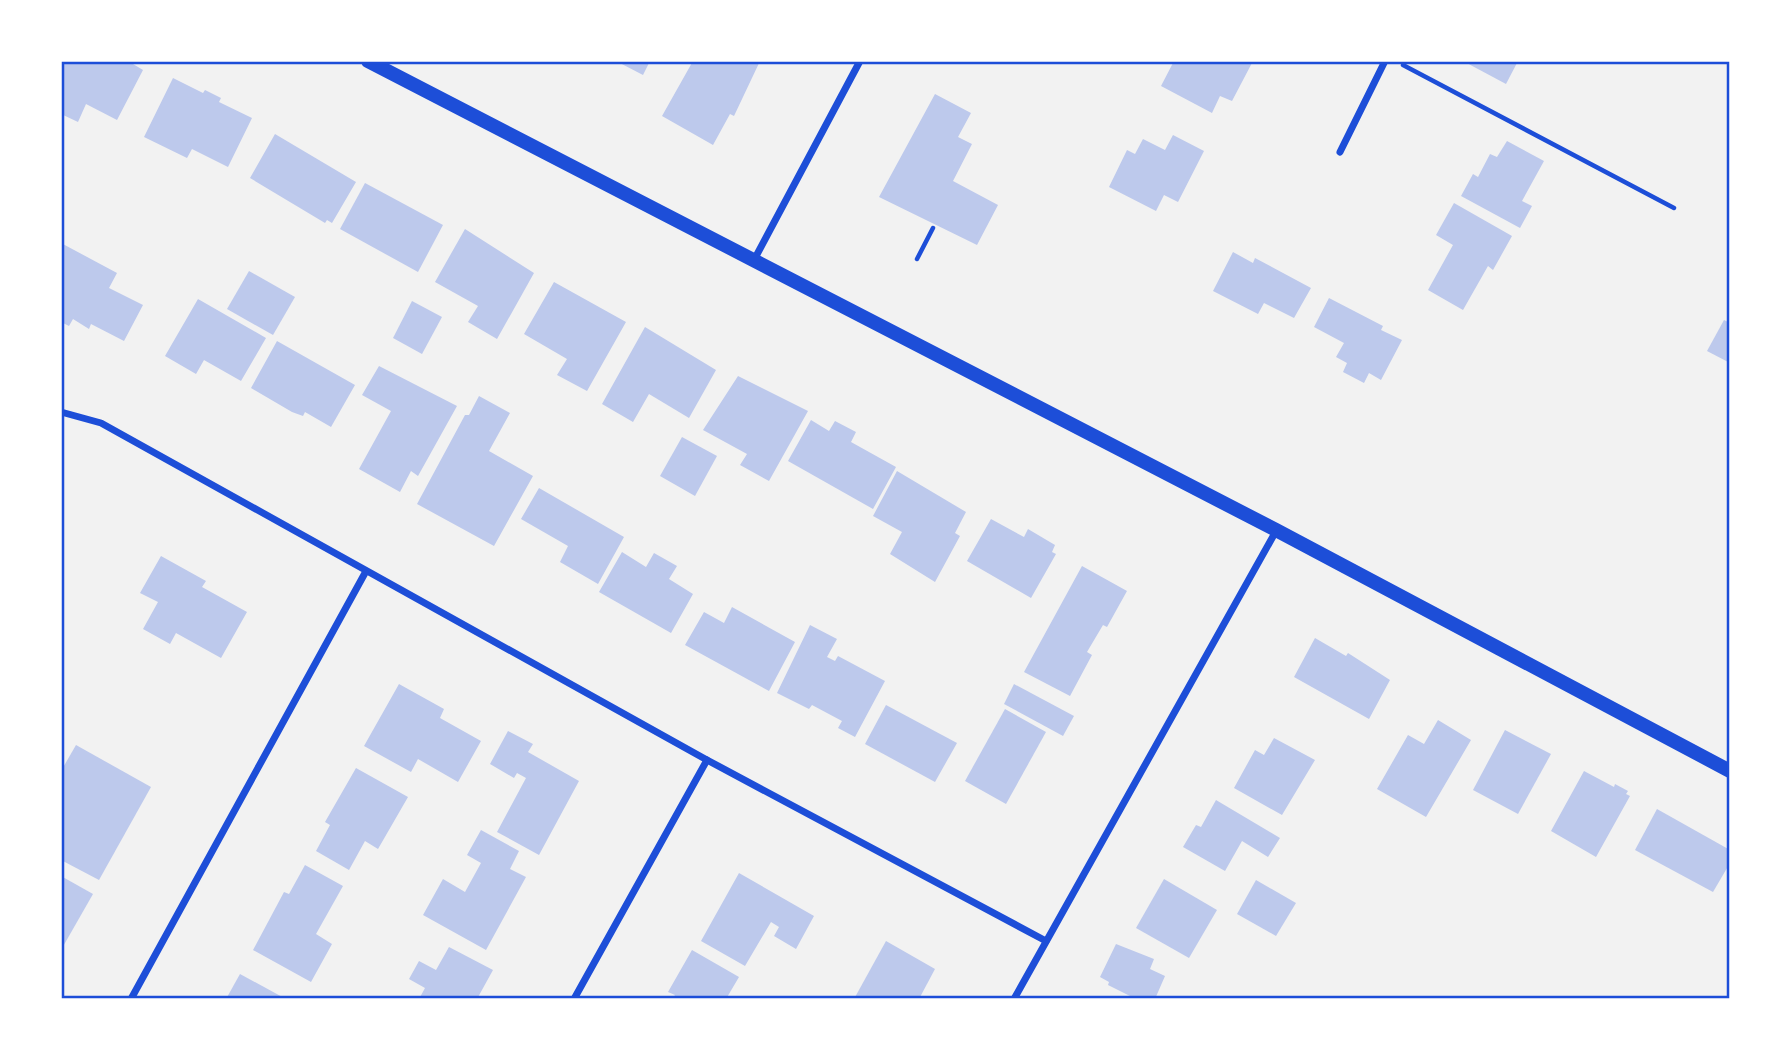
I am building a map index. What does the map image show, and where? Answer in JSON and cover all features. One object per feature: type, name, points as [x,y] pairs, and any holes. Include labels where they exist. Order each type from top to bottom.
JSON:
[{"type":"main road","points":[[368,61],[1276,530],[1730,771]]},
{"type":"street","points":[[754,261],[860,61]]},
{"type":"street","points":[[1340,152],[1385,61]]},
{"type":"street","points":[[61,412],[101,423],[365,573],[1046,941]]},
{"type":"street","points":[[1014,999],[1276,530]]},
{"type":"street","points":[[131,999],[365,573]]},
{"type":"street","points":[[574,999],[707,760]]},
{"type":"path","points":[[1396,61],[1674,208]]},
{"type":"path","points":[[917,259],[933,228]]},
{"type":"building","points":[[61,61],[128,61],[143,70],[117,120],[86,104],[78,122],[61,114]]},
{"type":"building","points":[[616,61],[650,61],[643,75]]},
{"type":"building","points":[[693,61],[760,61],[734,116],[730,114],[713,145],[662,116]]},
{"type":"building","points":[[1174,61],[1253,61],[1232,101],[1220,96],[1212,113],[1161,86]]},
{"type":"building","points":[[1463,61],[1518,61],[1506,84]]},
{"type":"building","points":[[173,78],[203,93],[205,90],[221,98],[219,102],[252,118],[228,167],[192,149],[187,158],[144,137]]},
{"type":"building","points":[[935,94],[971,113],[958,137],[972,144],[953,181],[998,205],[977,245],[879,197]]},
{"type":"building","points":[[275,134],[356,182],[332,223],[327,220],[325,223],[250,178]]},
{"type":"building","points":[[1173,135],[1204,151],[1178,202],[1164,195],[1156,211],[1109,187],[1127,150],[1135,154],[1143,139],[1165,150]]},
{"type":"building","points":[[1507,141],[1544,161],[1522,201],[1532,206],[1520,228],[1461,196],[1473,174],[1478,177],[1490,154],[1497,157]]},
{"type":"building","points":[[365,183],[443,225],[418,272],[340,229]]},
{"type":"building","points":[[1454,203],[1512,236],[1493,270],[1488,266],[1463,310],[1428,290],[1453,245],[1436,235]]},
{"type":"building","points":[[465,229],[534,273],[497,339],[468,322],[478,306],[435,282]]},
{"type":"building","points":[[61,243],[117,273],[109,288],[143,305],[124,341],[91,324],[89,329],[73,319],[69,326],[61,322]]},
{"type":"building","points":[[1233,252],[1253,263],[1255,258],[1311,288],[1294,318],[1264,303],[1258,314],[1213,291]]},
{"type":"building","points":[[249,271],[295,297],[273,335],[227,309]]},
{"type":"building","points":[[554,282],[626,322],[587,391],[557,375],[567,359],[524,334]]},
{"type":"building","points":[[1329,298],[1383,326],[1381,330],[1402,340],[1381,380],[1369,373],[1364,383],[1343,372],[1347,363],[1336,357],[1344,343],[1314,327]]},
{"type":"building","points":[[198,299],[266,338],[241,381],[204,360],[196,374],[165,356]]},
{"type":"building","points":[[412,301],[442,317],[422,354],[393,338]]},
{"type":"building","points":[[1724,320],[1730,323],[1730,363],[1707,351]]},
{"type":"building","points":[[645,327],[716,370],[689,418],[649,394],[633,422],[602,404]]},
{"type":"building","points":[[277,341],[355,385],[331,427],[305,412],[303,416],[292,412],[251,388]]},
{"type":"building","points":[[379,366],[457,406],[418,476],[411,471],[400,492],[359,469],[391,411],[362,395]]},
{"type":"building","points":[[738,376],[808,411],[769,481],[740,465],[747,454],[703,430]]},
{"type":"building","points":[[479,396],[510,413],[489,451],[533,476],[494,546],[417,504],[465,415],[469,415]]},
{"type":"building","points":[[811,420],[829,431],[835,421],[856,432],[851,442],[896,467],[873,509],[788,461]]},
{"type":"building","points":[[682,437],[717,456],[695,496],[660,476]]},
{"type":"building","points":[[897,471],[966,512],[955,533],[960,536],[935,582],[890,554],[902,532],[873,516]]},
{"type":"building","points":[[539,488],[624,537],[598,584],[560,562],[568,546],[521,519]]},
{"type":"building","points":[[991,519],[1024,537],[1028,529],[1055,545],[1052,552],[1056,554],[1031,598],[967,561]]},
{"type":"building","points":[[622,552],[646,567],[654,553],[677,566],[669,579],[693,594],[671,633],[599,592]]},
{"type":"building","points":[[161,556],[206,581],[202,587],[247,612],[221,658],[176,633],[170,644],[143,629],[158,602],[140,593]]},
{"type":"building","points":[[1082,566],[1127,591],[1107,627],[1103,625],[1087,652],[1092,655],[1070,696],[1024,672]]},
{"type":"building","points":[[732,607],[795,642],[769,691],[685,645],[704,612],[724,623]]},
{"type":"building","points":[[810,625],[837,639],[827,657],[835,661],[838,656],[885,681],[855,737],[838,728],[842,721],[812,705],[809,709],[777,693]]},
{"type":"building","points":[[1315,638],[1346,656],[1348,653],[1390,680],[1369,719],[1294,677]]},
{"type":"building","points":[[399,684],[444,709],[440,718],[481,741],[458,782],[418,759],[411,772],[364,746]]},
{"type":"building","points":[[1014,684],[1074,716],[1063,736],[1004,704]]},
{"type":"building","points":[[886,705],[957,743],[935,782],[865,744]]},
{"type":"building","points":[[1005,709],[1046,732],[1006,804],[965,781]]},
{"type":"building","points":[[1438,720],[1471,740],[1426,817],[1377,789],[1408,735],[1424,744]]},
{"type":"building","points":[[1505,730],[1551,754],[1518,814],[1473,790]]},
{"type":"building","points":[[508,731],[533,744],[528,752],[579,781],[539,855],[497,832],[526,778],[517,773],[514,778],[490,764]]},
{"type":"building","points":[[1274,738],[1315,760],[1282,815],[1234,788],[1255,750],[1264,755]]},
{"type":"building","points":[[76,745],[151,787],[99,880],[61,860],[61,771]]},
{"type":"building","points":[[356,768],[408,797],[378,849],[365,841],[349,870],[316,851],[330,825],[325,822]]},
{"type":"building","points":[[1584,771],[1614,787],[1615,784],[1628,791],[1626,794],[1630,796],[1596,857],[1551,831]]},
{"type":"building","points":[[1216,800],[1280,838],[1268,857],[1242,841],[1225,871],[1183,847],[1196,825],[1201,827]]},
{"type":"building","points":[[1657,809],[1730,850],[1730,863],[1713,892],[1635,850]]},
{"type":"building","points":[[481,830],[519,851],[510,869],[526,877],[486,950],[423,915],[443,879],[465,892],[481,863],[467,855]]},
{"type":"building","points":[[305,865],[343,886],[316,934],[332,944],[311,982],[253,950],[284,892],[289,894]]},
{"type":"building","points":[[739,873],[814,916],[796,949],[774,936],[779,927],[771,922],[745,966],[701,941]]},
{"type":"building","points":[[61,876],[93,894],[61,950]]},
{"type":"building","points":[[1164,879],[1217,910],[1189,958],[1136,928]]},
{"type":"building","points":[[1256,880],[1296,903],[1276,936],[1237,914]]},
{"type":"building","points":[[886,941],[935,969],[919,999],[854,999]]},
{"type":"building","points":[[1116,944],[1154,959],[1150,969],[1165,976],[1155,999],[1134,998],[1108,985],[1109,982],[1100,977]]},
{"type":"building","points":[[449,947],[493,970],[477,999],[419,999],[425,988],[409,979],[419,961],[436,970]]},
{"type":"building","points":[[692,950],[739,977],[726,999],[672,999],[675,995],[668,992]]},
{"type":"building","points":[[240,974],[286,999],[226,999]]}]
